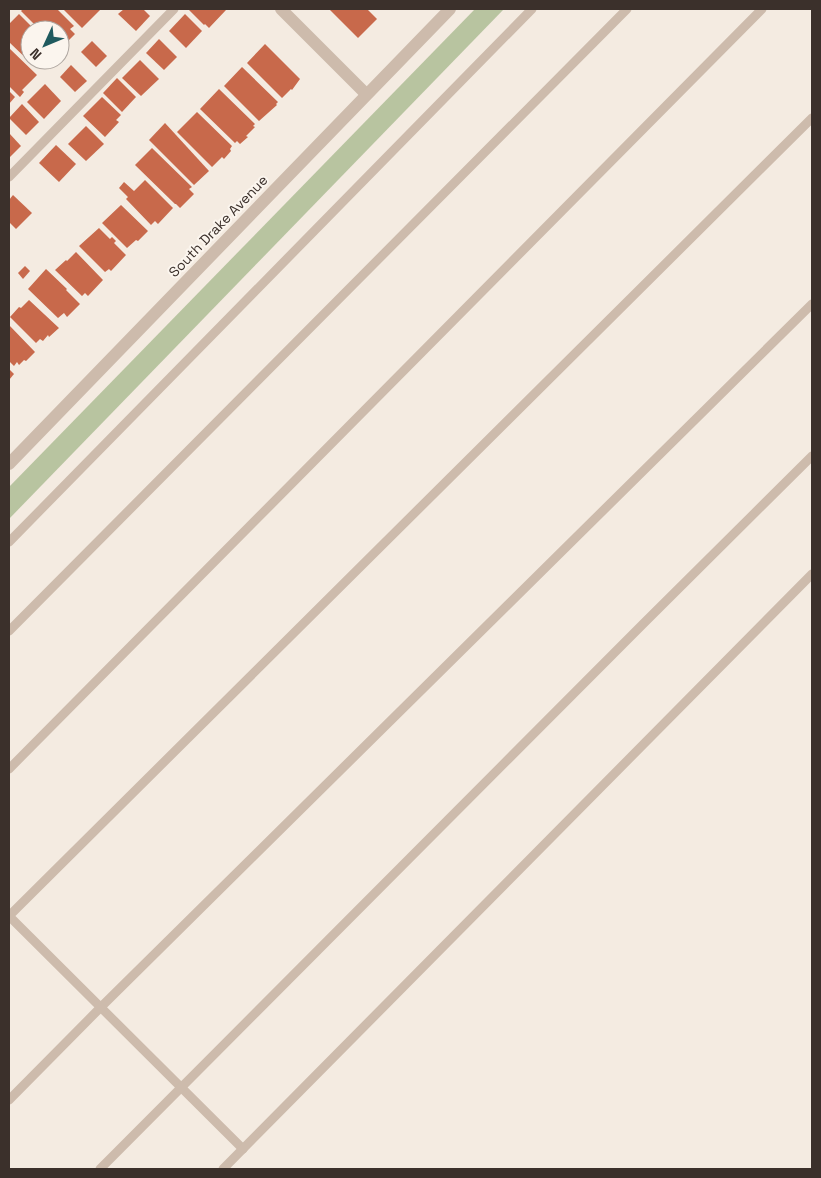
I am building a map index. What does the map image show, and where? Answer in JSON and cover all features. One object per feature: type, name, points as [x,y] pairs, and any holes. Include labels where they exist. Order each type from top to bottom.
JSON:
[{"type":"street","points":[[281,9],[366,94]]},
{"type":"street","name":"South Drake Avenue","points":[[9,464],[450,9]]},
{"type":"lane","points":[[9,177],[174,9]]},
{"type":"lane","points":[[9,542],[532,9]]},
{"type":"lane","points":[[9,631],[627,9]]},
{"type":"lane","points":[[9,769],[762,9]]},
{"type":"lane","points":[[243,1149],[9,916],[812,118]]},
{"type":"lane","points":[[9,1100],[812,304]]},
{"type":"lane","points":[[100,1169],[812,456]]},
{"type":"lane","points":[[223,1169],[812,574]]},
{"type":"green space","points":[[475,9],[504,9],[9,519],[9,487]]},
{"type":"building","points":[[23,9],[57,9],[68,20],[30,20],[21,11]]},
{"type":"building","points":[[63,9],[101,9],[82,28]]},
{"type":"building","points":[[124,9],[143,9],[150,16],[136,31],[118,14]]},
{"type":"building","points":[[188,9],[225,9],[226,10],[209,28]]},
{"type":"building","points":[[329,9],[367,9],[377,19],[358,38]]},
{"type":"building","points":[[19,14],[25,20],[20,20],[20,53],[9,42],[9,24]]},
{"type":"building","points":[[185,14],[202,31],[186,48],[169,31]]},
{"type":"building","points":[[70,29],[75,34],[70,39]]},
{"type":"building","points":[[159,39],[177,57],[164,70],[146,53]]},
{"type":"building","points":[[92,41],[107,56],[96,67],[81,52]]},
{"type":"building","points":[[265,44],[300,79],[292,90],[282,98],[247,63]]},
{"type":"building","points":[[9,48],[20,59],[20,70],[32,70],[37,75],[22,90],[24,92],[20,97],[9,86]]},
{"type":"building","points":[[140,60],[159,79],[141,96],[122,78]]},
{"type":"building","points":[[70,66],[87,81],[75,92],[60,77],[66,70],[70,70]]},
{"type":"building","points":[[242,67],[278,102],[259,121],[224,86]]},
{"type":"building","points":[[117,78],[136,97],[122,112],[103,93]]},
{"type":"building","points":[[45,84],[61,101],[44,119],[27,102]]},
{"type":"building","points":[[219,89],[255,124],[253,126],[255,127],[246,136],[248,137],[240,144],[237,141],[235,143],[200,109]]},
{"type":"building","points":[[9,91],[15,97],[9,104]]},
{"type":"building","points":[[102,97],[121,115],[116,120],[119,122],[105,137],[83,116]]},
{"type":"building","points":[[22,104],[39,122],[26,135],[9,118]]},
{"type":"building","points":[[197,112],[232,146],[231,151],[224,159],[222,157],[212,167],[177,132]]},
{"type":"building","points":[[165,123],[209,171],[194,185],[149,140]]},
{"type":"building","points":[[86,126],[104,144],[86,161],[68,144]]},
{"type":"building","points":[[9,133],[21,146],[9,158]]},
{"type":"building","points":[[56,145],[76,164],[59,182],[39,163]]},
{"type":"building","points":[[152,148],[192,187],[189,189],[194,194],[180,208],[135,165]]},
{"type":"building","points":[[145,180],[173,208],[158,224],[155,221],[151,225],[126,199],[128,197],[119,188],[124,182],[134,191]]},
{"type":"building","points":[[13,195],[32,213],[16,229],[9,222],[9,200]]},
{"type":"building","points":[[121,205],[148,231],[127,248],[102,223]]},
{"type":"building","points":[[99,228],[110,239],[112,237],[116,241],[114,243],[126,255],[111,271],[109,269],[105,272],[79,246]]},
{"type":"building","points":[[76,252],[103,280],[88,296],[85,293],[82,296],[55,270]]},
{"type":"building","points":[[25,266],[30,271],[23,279],[18,273]]},
{"type":"building","points":[[46,269],[80,304],[67,317],[64,313],[58,318],[28,289]]},
{"type":"building","points":[[29,300],[59,328],[49,337],[48,335],[43,341],[40,339],[36,343],[10,317]]},
{"type":"building","points":[[9,325],[35,352],[26,361],[24,360],[19,365],[17,362],[14,366],[9,361]]},
{"type":"building","points":[[9,369],[14,374],[9,380]]}]
